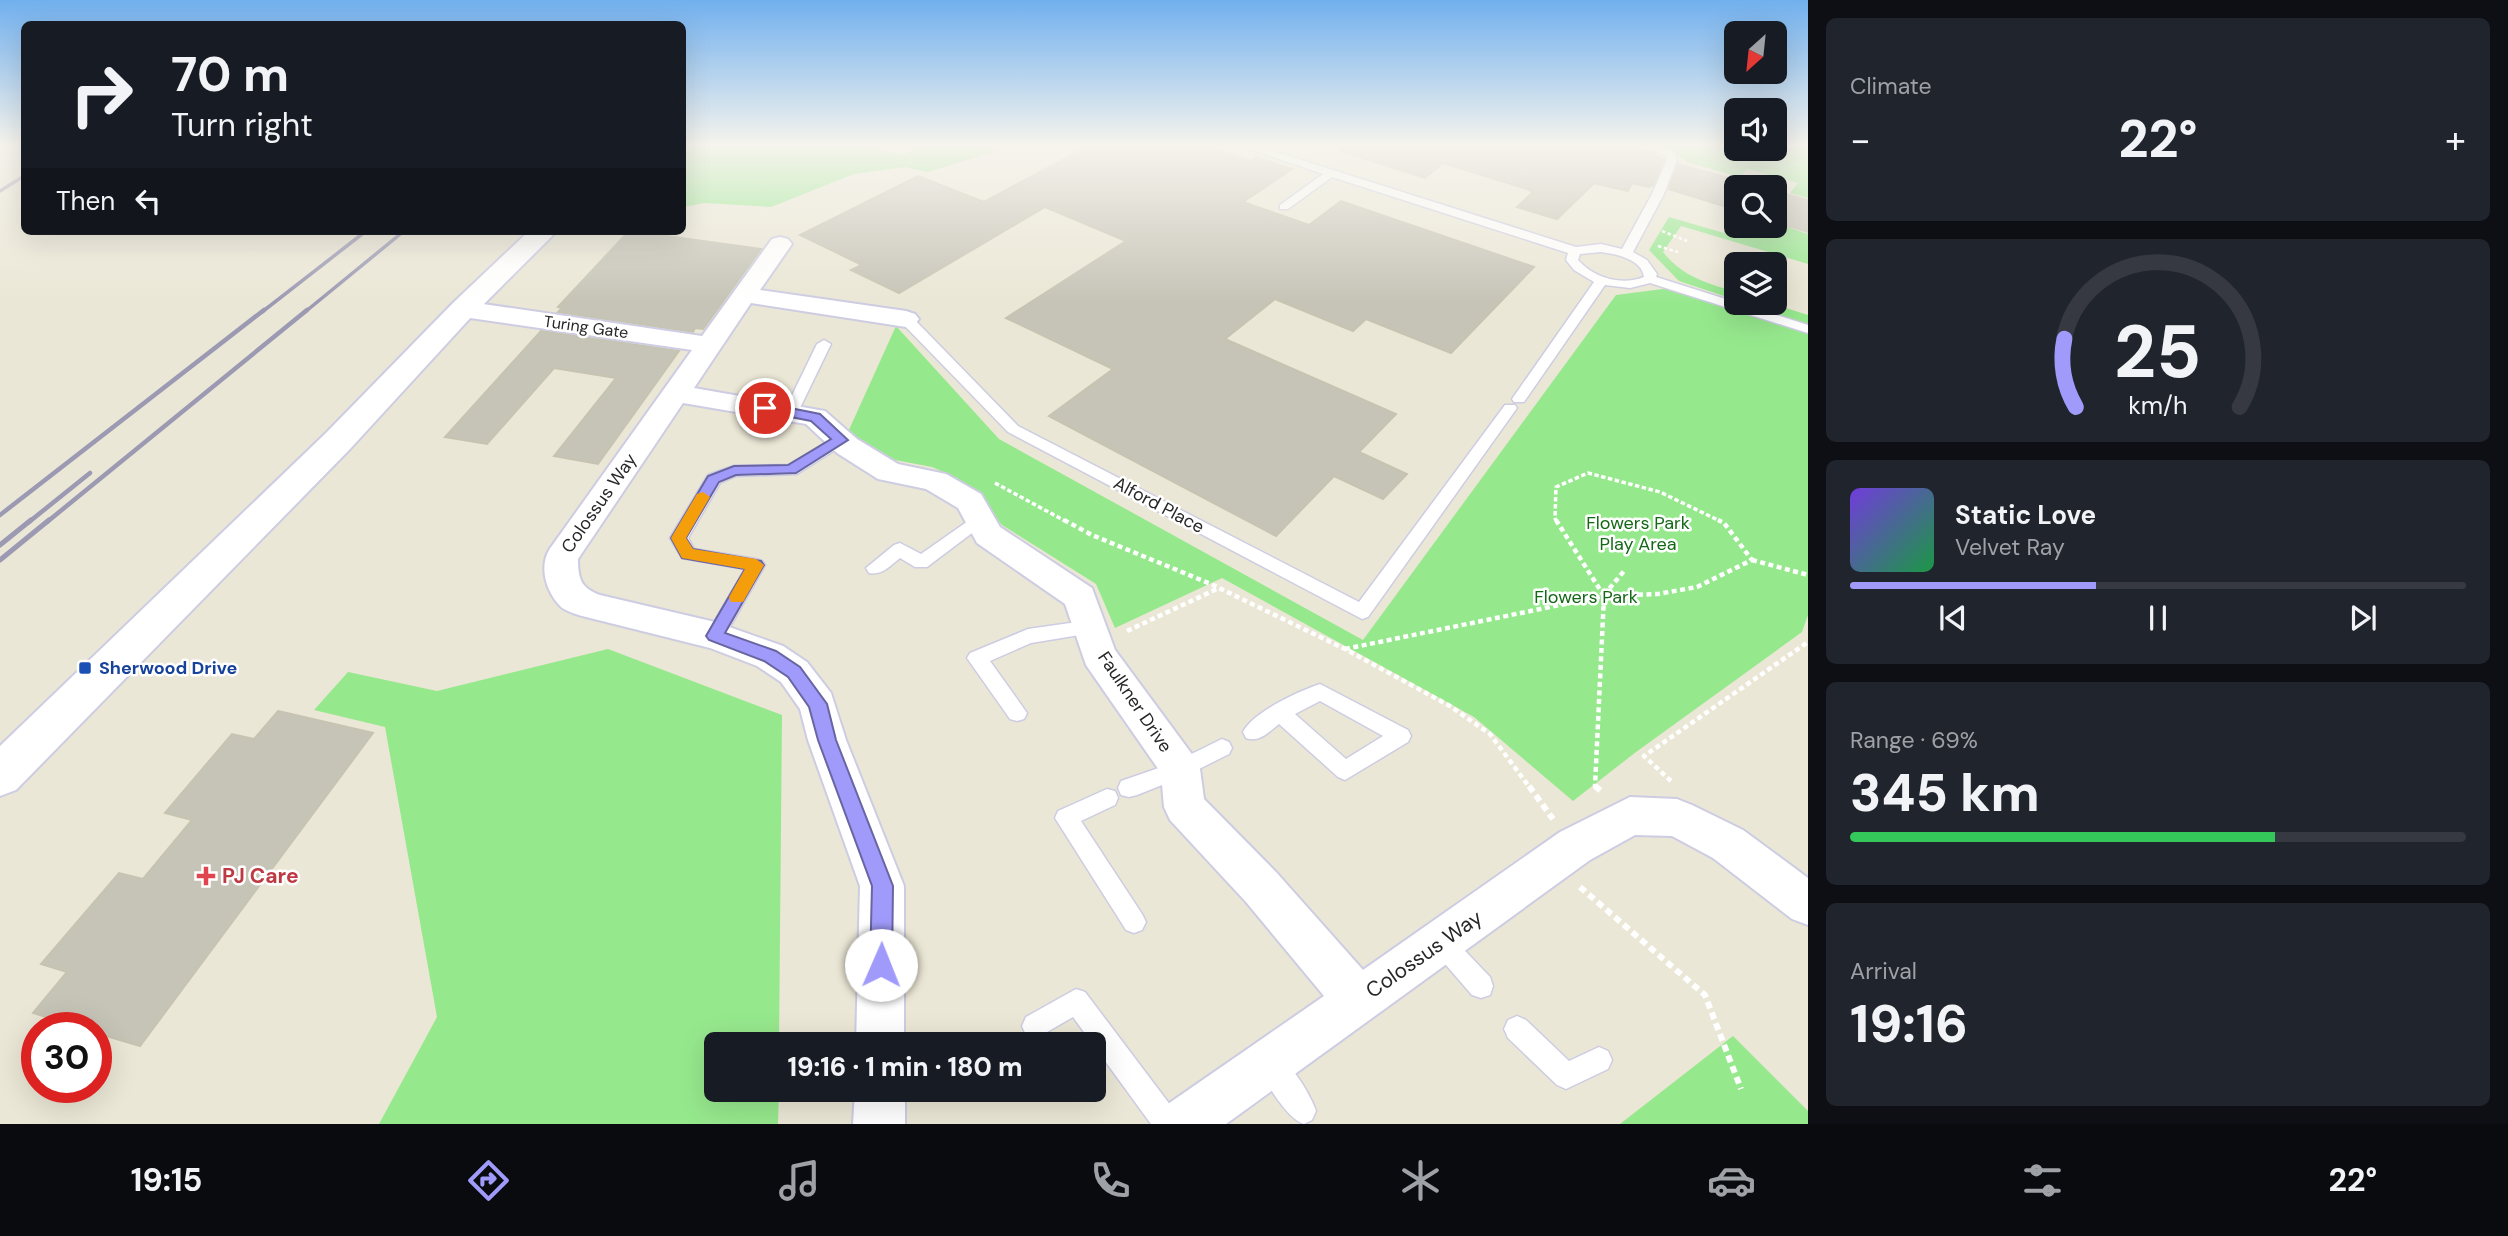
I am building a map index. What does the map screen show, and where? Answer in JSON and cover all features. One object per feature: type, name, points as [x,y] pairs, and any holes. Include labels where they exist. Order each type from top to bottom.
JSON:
[{"type":"street","points":[[0,776],[338,441],[463,309],[540,235]]},
{"type":"street","name":"Colossus Way","points":[[780,244],[678,394],[600,498],[561,558],[561,580],[573,599],[594,607],[715,636],[770,656],[794,672],[818,704],[827,740],[883,886],[880,1032]]},
{"type":"street","name":"Alford Place","points":[[746,295],[906,319]]},
{"type":"street","name":"Turing Gate","points":[[463,309],[709,345]]},
{"type":"street","name":"Faulkner Drive","points":[[678,394],[815,417],[841,440],[889,472],[935,481],[970,501],[988,535],[1080,597],[1099,655],[1180,769],[1185,807],[1262,887],[1357,1000]]},
{"type":"street","points":[[1630,816],[1677,818],[1728,844],[1808,904]]},
{"type":"street","name":"Colossus Way","points":[[1183,1124],[1553,864],[1574,846],[1630,816]]},
{"type":"street","points":[[879,1124],[880,1102]]},
{"type":"lane","points":[[1284,207],[1297,197]]},
{"type":"lane","points":[[1407,197],[1575,251],[1601,248],[1626,253],[1649,268],[1649,279]]},
{"type":"lane","points":[[1626,253],[1656,197]]},
{"type":"lane","points":[[1575,251],[1572,255],[1575,266],[1602,280],[1626,284],[1649,279],[1808,329]]},
{"type":"lane","name":"Alford Place","points":[[906,319],[1013,429],[1362,612],[1602,280]]},
{"type":"lane","points":[[792,412],[824,344]]},
{"type":"lane","points":[[715,636],[756,565],[688,554],[679,538],[714,479],[734,471],[791,470],[841,440]]},
{"type":"lane","points":[[875,568],[900,549],[921,563],[978,520]]},
{"type":"lane","points":[[1017,713],[978,658],[1028,636],[1091,627]]},
{"type":"lane","points":[[1253,733],[1280,712],[1320,692],[1401,736],[1345,771],[1280,712]]},
{"type":"lane","points":[[1129,788],[1180,769],[1222,748]]},
{"type":"lane","points":[[1107,798],[1066,818],[1134,922]]},
{"type":"lane","points":[[1441,942],[1481,986]]},
{"type":"lane","points":[[1035,1026],[1076,1001],[1167,1124]]},
{"type":"lane","points":[[1517,1029],[1566,1076],[1599,1059]]},
{"type":"lane","points":[[1269,1063],[1303,1111]]},
{"type":"path","points":[[1630,816],[1595,786],[1604,596],[1555,519],[1556,487],[1588,473],[1660,492],[1724,523],[1752,560],[1808,575]]},
{"type":"path","points":[[993,481],[1092,535],[1219,587]]},
{"type":"path","points":[[1345,649],[1604,596],[1658,594],[1697,587],[1752,560]]},
{"type":"path","points":[[1604,596],[1624,571]]},
{"type":"path","points":[[1673,782],[1644,757],[1699,715],[1808,642]]},
{"type":"path","points":[[1553,864],[1705,995],[1741,1089]]},
{"type":"green space","points":[[686,197],[795,197],[771,207],[704,203],[686,206]]},
{"type":"green space","points":[[1669,217],[1724,233],[1724,238],[1787,238],[1787,227],[1808,234],[1808,264],[1787,258],[1787,252],[1768,252],[1681,226],[1663,252],[1687,273],[1724,288],[1724,296],[1679,281],[1649,250]]},
{"type":"green space","name":"Flowers Park","points":[[1670,288],[1724,306],[1724,315],[1753,315],[1808,333],[1808,615],[1802,632],[1573,801],[1474,717],[1222,578],[1115,628],[1096,584],[1002,525],[957,478],[932,467],[895,460],[848,432],[896,326],[999,439],[1363,640],[1616,295]]},
{"type":"green space","points":[[1787,308],[1808,315],[1808,324],[1781,315],[1787,315]]},
{"type":"green space","points":[[608,649],[782,715],[779,1032],[704,1032],[704,1102],[779,1102],[778,1124],[379,1124],[437,1017],[385,727],[314,710],[348,672],[437,691]]},
{"type":"green space","points":[[1733,1036],[1808,1111],[1808,1124],[1620,1124]]},
{"type":"building","points":[[875,197],[972,197],[984,202],[992,197],[1250,197],[1243,202],[1309,225],[1341,201],[1534,267],[1451,353],[1366,319],[1353,331],[1275,299],[1225,339],[1396,414],[1359,452],[1407,474],[1383,499],[1334,476],[1276,536],[1049,416],[1113,369],[1006,318],[1126,241],[1045,207],[899,293],[851,270],[862,265],[800,235]]},
{"type":"building","points":[[1527,197],[1579,197],[1557,219],[1517,207]]},
{"type":"building","points":[[1696,197],[1724,197],[1724,206]]},
{"type":"building","points":[[1787,197],[1808,200],[1808,232],[1787,226]]},
{"type":"building","points":[[625,235],[658,235],[761,249],[703,329],[695,328],[693,332],[558,312],[562,308],[558,307]]},
{"type":"building","points":[[541,331],[679,351],[598,464],[554,456],[616,378],[554,368],[487,444],[445,437]]},
{"type":"building","name":"PJ Care","points":[[278,711],[373,733],[140,1046],[112,1038],[112,1012],[34,1012],[67,972],[41,964],[119,873],[143,879],[192,820],[165,813],[232,734],[254,739]]},
{"type":"railway","points":[[262,312],[361,235]]},
{"type":"railway","points":[[305,312],[399,235]]},
{"type":"railway","points":[[0,515],[264,310]]},
{"type":"railway","points":[[47,522],[307,310]]},
{"type":"railway","points":[[29,522],[90,473]]},
{"type":"railway","points":[[0,545],[31,520]]},
{"type":"railway","points":[[0,560],[49,520]]},
{"type":"slow traffic","points":[[703,497],[679,538],[688,554],[756,565],[737,597]]},
{"type":"place","name":"Sherwood Drive","points":[[85,668]]},
{"type":"place","name":"PJ Care","points":[[206,876]]},
{"type":"route","points":[[765,408],[815,417],[841,440],[791,470],[734,471],[714,479],[679,538],[688,554],[756,565],[715,636],[770,656],[794,672],[818,704],[827,740],[883,886],[881,965]]},
{"type":"park label","name":"Flowers Park Play Area","points":[[1638,533]]}]
